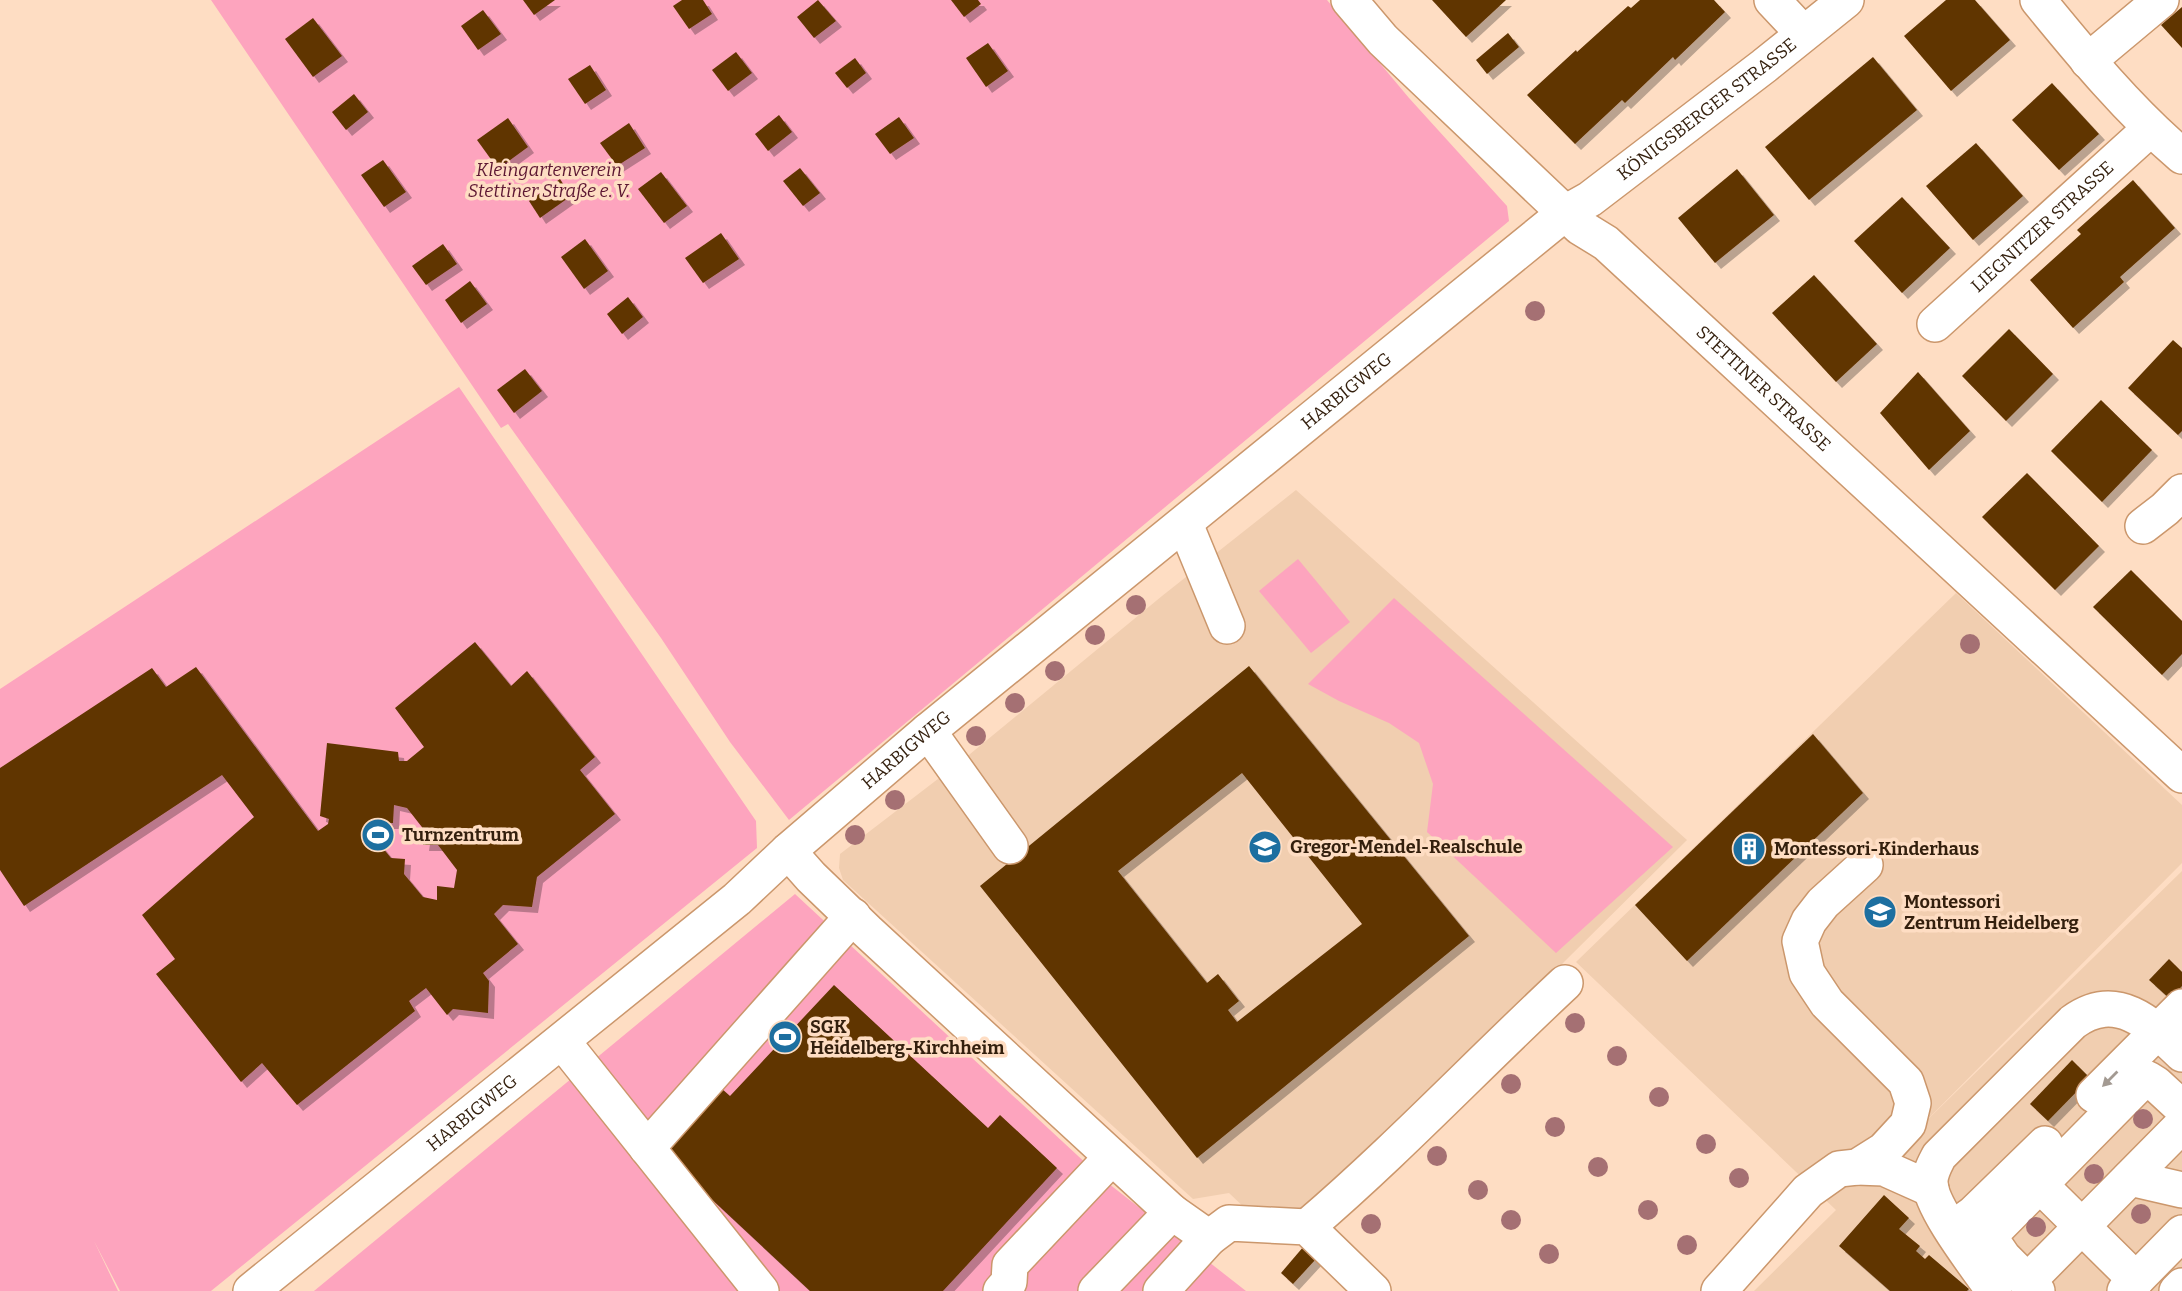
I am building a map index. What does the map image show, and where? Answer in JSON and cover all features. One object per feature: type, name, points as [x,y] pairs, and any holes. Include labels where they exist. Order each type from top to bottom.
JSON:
[{"type":"street","name":"STETTINER STRASSE","points":[[1349,0],[1383,40],[1564,214],[1606,243],[2182,775]]},
{"type":"street","points":[[1772,0],[1803,33]]},
{"type":"street","name":"KÖNIGSBERGER STRASSE","points":[[1564,214],[1590,199],[1846,0]]},
{"type":"street","points":[[2038,0],[2088,61],[2151,129],[2182,156]]},
{"type":"street","points":[[2088,61],[2161,0]]},
{"type":"street","name":"LIEGNITZER STRASSE","points":[[1935,324],[2151,129]]},
{"type":"street","name":"HARBIGWEG","points":[[251,1291],[737,899],[788,850],[928,732],[1564,214]]},
{"type":"street","points":[[2143,526],[2182,492]]},
{"type":"street","points":[[1185,524],[1227,626]]},
{"type":"street","points":[[928,732],[1010,846]]},
{"type":"street","points":[[788,850],[811,877],[1112,1157],[1172,1212],[1209,1238]]},
{"type":"street","points":[[1857,1167],[1884,1150],[1908,1124],[1913,1103],[1906,1083],[1827,1003],[1807,973],[1800,941],[1809,921],[1823,903],[1865,865]]},
{"type":"street","points":[[647,1148],[853,916]]},
{"type":"street","points":[[1307,1227],[1364,1178],[1507,1037],[1565,984]]},
{"type":"street","points":[[1952,1229],[1973,1214],[2174,1031],[2119,1010],[2098,1010],[2079,1017],[1939,1156],[1930,1181],[1940,1213],[1994,1291]]},
{"type":"street","points":[[562,1041],[761,1291]]},
{"type":"street","points":[[2182,1108],[2148,1079],[2139,1084],[2003,1220],[1990,1238],[2003,1257],[2032,1286],[2083,1226],[2182,1125]]},
{"type":"street","points":[[1001,1291],[1009,1282],[1010,1265],[1112,1157]]},
{"type":"street","points":[[1719,1291],[1808,1191],[1839,1170],[1857,1167],[1884,1168],[1931,1189]]},
{"type":"street","points":[[2130,1178],[2182,1190]]},
{"type":"street","points":[[2039,1184],[2083,1226],[2131,1285],[2182,1233]]},
{"type":"street","points":[[1096,1291],[1172,1212]]},
{"type":"street","points":[[1161,1291],[1209,1238],[1229,1223],[1307,1227],[1373,1291]]},
{"type":"street","points":[[2177,1291],[2182,1286]]},
{"type":"shaded area","name":"Gregor-Mendel-Realschule","points":[[1296,490],[1687,840],[1565,961],[1322,1214],[1248,1211],[1229,1193],[1193,1199],[843,880],[839,868],[840,854],[964,759]]},
{"type":"shaded area","name":"Montessori Zentrum Heidelberg","points":[[1956,593],[2182,805],[2182,863],[1916,1131],[2182,871],[2182,1291],[1754,1291],[1836,1210],[1576,962]]},
{"type":"green space","name":"Kleingartenverein Stettiner Straße e. V.","points":[[211,0],[1327,0],[1409,98],[1507,206],[1509,221],[789,820],[730,742],[661,638],[508,424],[501,428]]},
{"type":"green space","name":"Turnzentrum","points":[[459,387],[756,821],[757,848],[211,1291],[120,1291],[94,1241],[118,1291],[0,1291],[0,689]]},
{"type":"green space","points":[[1298,559],[1350,622],[1311,653],[1259,591]]},
{"type":"green space","points":[[1394,598],[1673,847],[1556,953],[1427,832],[1433,784],[1419,743],[1389,723],[1308,684]]},
{"type":"green space","name":"SGK Heidelberg-Kirchheim","points":[[795,894],[1104,1180],[1246,1291],[314,1291]]},
{"type":"building","points":[[523,0],[555,0],[534,15]]},
{"type":"building","points":[[682,0],[703,0],[712,14],[689,29],[673,6]]},
{"type":"building","points":[[818,0],[836,21],[814,38],[797,17]]},
{"type":"building","points":[[951,0],[978,0],[981,4],[964,17]]},
{"type":"building","points":[[1432,0],[1506,0],[1466,37]]},
{"type":"building","points":[[1640,0],[1714,0],[1725,12],[1675,60],[1673,57],[1625,103],[1622,100],[1575,144],[1527,95],[1628,6],[1631,8]]},
{"type":"building","points":[[1946,0],[1975,0],[2010,40],[1951,91],[1904,36]]},
{"type":"building","points":[[2182,7],[2182,48],[2161,25]]},
{"type":"building","points":[[483,10],[501,34],[478,50],[461,26]]},
{"type":"building","points":[[313,18],[342,56],[313,77],[285,39]]},
{"type":"building","points":[[1508,33],[1519,47],[1487,74],[1476,60]]},
{"type":"building","points":[[988,43],[1008,71],[986,87],[966,58]]},
{"type":"building","points":[[736,52],[752,73],[728,91],[712,70]]},
{"type":"building","points":[[1873,57],[1917,110],[1809,200],[1765,147]]},
{"type":"building","points":[[855,58],[866,73],[847,88],[835,73]]},
{"type":"building","points":[[590,65],[606,90],[585,104],[568,79]]},
{"type":"building","points":[[2052,83],[2099,134],[2059,170],[2012,120]]},
{"type":"building","points":[[354,94],[368,112],[346,130],[332,112]]},
{"type":"building","points":[[779,115],[792,132],[768,151],[755,134]]},
{"type":"building","points":[[899,117],[914,138],[890,154],[875,134]]},
{"type":"building","points":[[508,118],[528,147],[498,169],[477,140]]},
{"type":"building","points":[[629,123],[645,148],[617,166],[600,143]]},
{"type":"building","points":[[1976,143],[2023,196],[1973,240],[1926,186]]},
{"type":"building","points":[[383,160],[406,192],[384,207],[361,175]]},
{"type":"building","points":[[800,168],[820,193],[803,206],[783,181]]},
{"type":"building","points":[[1737,169],[1774,215],[1715,263],[1678,218]]},
{"type":"building","points":[[661,172],[687,206],[664,223],[638,189]]},
{"type":"building","points":[[560,179],[571,196],[540,218],[529,201]]},
{"type":"building","points":[[2133,180],[2175,228],[2120,277],[2124,282],[2073,328],[2030,280],[2081,234],[2077,230]]},
{"type":"building","points":[[1902,197],[1950,248],[1902,293],[1854,241]]},
{"type":"building","points":[[721,233],[739,259],[703,283],[685,258]]},
{"type":"building","points":[[585,239],[608,271],[584,289],[561,257]]},
{"type":"building","points":[[443,244],[457,264],[426,285],[412,266]]},
{"type":"building","points":[[1814,275],[1877,344],[1836,382],[1772,313]]},
{"type":"building","points":[[470,281],[487,304],[461,323],[445,300]]},
{"type":"building","points":[[628,297],[643,317],[622,334],[607,314]]},
{"type":"building","points":[[2009,329],[2053,374],[2006,421],[1962,376]]},
{"type":"building","points":[[2173,340],[2182,348],[2182,431],[2178,435],[2128,388]]},
{"type":"building","points":[[525,369],[542,391],[514,413],[497,390]]},
{"type":"building","points":[[1918,372],[1970,431],[1929,470],[1880,413]]},
{"type":"building","points":[[2101,400],[2152,450],[2102,502],[2051,451]]},
{"type":"building","points":[[2027,473],[2099,546],[2055,590],[1982,517]]},
{"type":"building","points":[[2131,570],[2182,621],[2182,654],[2162,675],[2093,607]]},
{"type":"building","points":[[475,642],[511,686],[527,671],[595,757],[580,770],[615,814],[537,877],[532,907],[503,905],[494,914],[518,944],[483,973],[489,981],[488,1013],[453,1009],[447,1015],[426,988],[409,1001],[415,1011],[297,1105],[262,1063],[241,1082],[156,974],[175,959],[142,915],[254,817],[222,775],[24,906],[0,870],[0,768],[152,668],[166,687],[196,667],[318,831],[328,824],[329,819],[320,816],[327,743],[398,752],[399,761],[407,761],[424,747],[395,708]],"holes":[[[394,805],[407,808],[425,831],[423,845],[438,845],[457,870],[454,888],[437,886],[437,900],[423,897],[404,874],[405,859],[391,858],[373,836],[374,823],[393,823]]]},
{"type":"building","points":[[1249,666],[1469,936],[1197,1158],[980,886]],"holes":[[[1242,773],[1362,924],[1237,1022],[1228,1010],[1239,1001],[1218,974],[1207,983],[1118,871]]]},
{"type":"building","name":"Montessori-Kinderhaus","points":[[1813,734],[1863,793],[1687,961],[1635,905]]},
{"type":"building","points":[[2169,959],[2182,972],[2182,986],[2170,999],[2149,980]]},
{"type":"building","points":[[834,985],[988,1128],[1000,1115],[1057,1168],[943,1291],[810,1291],[661,1152],[721,1088],[730,1096]]},
{"type":"building","points":[[2072,1060],[2090,1078],[2048,1121],[2030,1104]]},
{"type":"building","points":[[1884,1195],[1909,1218],[1899,1229],[1920,1246],[1916,1251],[1925,1259],[1929,1255],[1969,1289],[1967,1291],[1890,1291],[1839,1246]]},
{"type":"building","points":[[1304,1246],[1316,1259],[1293,1284],[1281,1273]]},
{"type":"place","name":"Turnzentrum","points":[[378,835]]},
{"type":"place","name":"Gregor-Mendel-Realschule","points":[[1265,847]]},
{"type":"place","name":"Montessori-Kinderhaus","points":[[1749,849]]},
{"type":"place","name":"Montessori Zentrum Heidelberg","points":[[1880,912]]},
{"type":"place","name":"SGK Heidelberg-Kirchheim","points":[[785,1037]]}]
